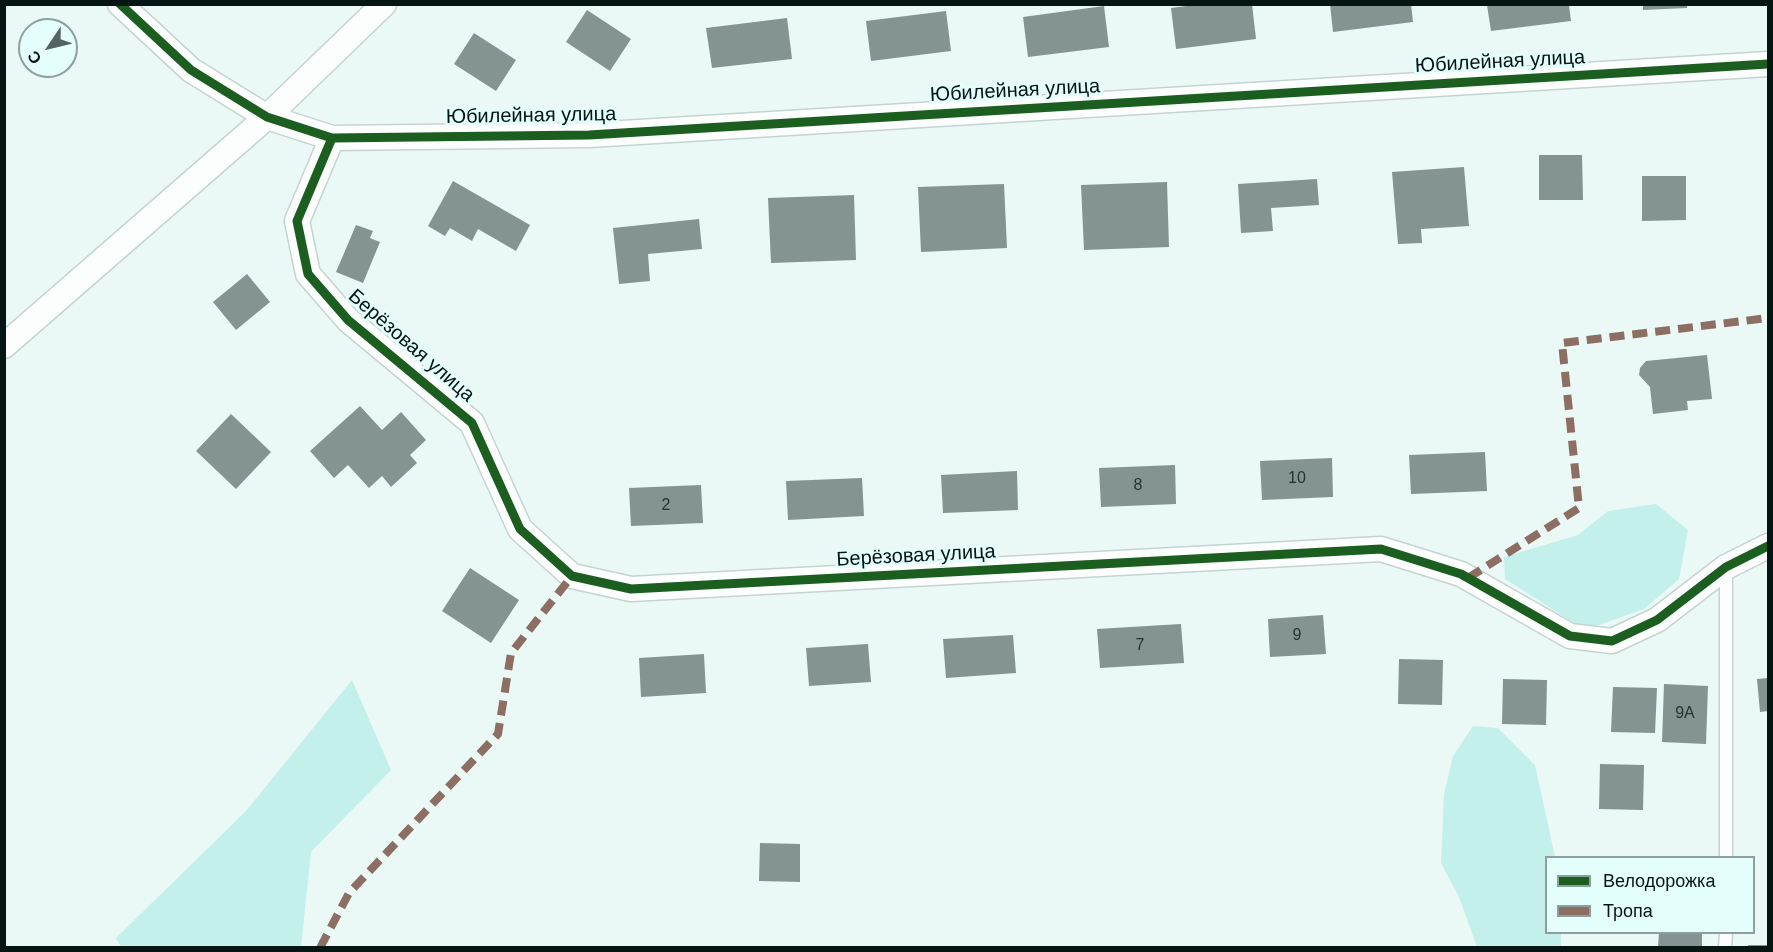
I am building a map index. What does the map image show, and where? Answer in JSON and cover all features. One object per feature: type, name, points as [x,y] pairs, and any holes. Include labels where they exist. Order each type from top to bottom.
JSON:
[{"type":"street","name":"Юбилейная улица","points":[[120,4],[191,70],[267,117],[332,138],[589,135],[1768,64]]},
{"type":"street","points":[[4,346],[267,117],[384,4]]},
{"type":"street","name":"Берёзовая улица","points":[[332,138],[297,221],[308,274],[348,320],[472,423],[520,530],[572,576],[631,589],[1381,549],[1461,574],[1570,636],[1612,641],[1657,620],[1726,567],[1768,546]]},
{"type":"lane","points":[[1726,567],[1726,856]]},
{"type":"shaded area","points":[[1656,504],[1688,530],[1679,579],[1644,609],[1585,630],[1505,579],[1504,557],[1578,535],[1608,511]]},
{"type":"shaded area","points":[[352,680],[391,770],[311,852],[301,947],[121,947],[116,938],[246,811]]},
{"type":"shaded area","points":[[1473,726],[1498,728],[1535,765],[1555,856],[1545,856],[1545,934],[1561,934],[1561,947],[1477,947],[1459,897],[1441,863],[1444,794],[1453,756]]},
{"type":"building","points":[[1202,4],[1252,4],[1256,39],[1176,49],[1171,8]]},
{"type":"building","points":[[1330,4],[1411,4],[1413,22],[1333,32]]},
{"type":"building","points":[[1643,4],[1687,4],[1687,8],[1643,10]]},
{"type":"building","points":[[1487,5],[1569,5],[1571,21],[1491,31]]},
{"type":"building","points":[[1104,6],[1109,47],[1028,57],[1023,17]]},
{"type":"building","points":[[587,10],[631,39],[610,71],[566,42]]},
{"type":"building","points":[[946,11],[951,51],[871,61],[866,21]]},
{"type":"building","points":[[787,18],[792,59],[712,68],[706,28]]},
{"type":"building","points":[[474,33],[516,60],[496,91],[454,64]]},
{"type":"building","points":[[1539,155],[1582,155],[1583,200],[1539,200]]},
{"type":"building","points":[[1464,167],[1469,226],[1421,229],[1422,243],[1398,244],[1392,172]]},
{"type":"building","points":[[1642,176],[1686,176],[1686,220],[1642,221]]},
{"type":"building","points":[[1317,179],[1319,205],[1271,208],[1273,231],[1241,233],[1238,184]]},
{"type":"building","points":[[453,181],[530,225],[516,251],[478,229],[472,241],[450,228],[445,236],[428,226]]},
{"type":"building","points":[[1167,182],[1169,247],[1084,250],[1081,185]]},
{"type":"building","points":[[1004,184],[1007,248],[921,252],[918,187]]},
{"type":"building","points":[[854,195],[856,260],[771,263],[768,198]]},
{"type":"building","points":[[699,219],[702,249],[648,254],[650,281],[619,284],[613,228]]},
{"type":"building","points":[[356,225],[373,231],[370,238],[380,242],[363,283],[336,272]]},
{"type":"building","points":[[247,274],[270,302],[236,330],[213,302]]},
{"type":"building","points":[[1707,355],[1712,399],[1687,401],[1688,410],[1653,414],[1650,387],[1639,375],[1640,368],[1646,361]]},
{"type":"building","points":[[360,406],[382,430],[401,412],[426,440],[410,455],[417,463],[391,487],[382,476],[369,488],[348,465],[334,478],[310,451]]},
{"type":"building","points":[[231,414],[271,452],[236,489],[196,451]]},
{"type":"building","points":[[1485,452],[1487,491],[1411,494],[1409,455]]},
{"type":"building","points":[[1332,458],[1333,497],[1262,500],[1260,461]]},
{"type":"building","points":[[1175,465],[1176,504],[1101,507],[1099,468]]},
{"type":"building","points":[[1017,471],[1018,510],[943,513],[941,475]]},
{"type":"building","points":[[862,478],[864,516],[788,520],[786,481]]},
{"type":"building","points":[[701,485],[703,523],[631,526],[629,488]]},
{"type":"building","points":[[470,568],[519,600],[491,643],[442,611]]},
{"type":"building","points":[[1323,615],[1326,654],[1270,657],[1268,619]]},
{"type":"building","points":[[1181,624],[1184,663],[1100,668],[1097,629]]},
{"type":"building","points":[[1013,635],[1016,673],[946,678],[943,639]]},
{"type":"building","points":[[868,644],[871,682],[809,686],[806,648]]},
{"type":"building","points":[[704,654],[706,693],[641,697],[639,658]]},
{"type":"building","points":[[1399,659],[1443,660],[1442,705],[1398,704]]},
{"type":"building","points":[[1768,678],[1768,711],[1760,712],[1757,679]]},
{"type":"building","points":[[1503,679],[1547,680],[1546,725],[1502,724]]},
{"type":"building","points":[[1664,684],[1708,686],[1706,744],[1662,742]]},
{"type":"building","points":[[1613,687],[1657,688],[1655,733],[1611,732]]},
{"type":"building","points":[[1600,764],[1644,765],[1643,810],[1599,809]]},
{"type":"building","points":[[760,843],[800,844],[800,882],[759,881]]},
{"type":"building","points":[[1659,934],[1702,934],[1702,948],[1658,948]]},
{"type":"building","points":[[1748,945],[1768,945],[1768,948],[1748,948]]},
{"type":"marked path","points":[[1468,578],[1579,508],[1562,343],[1768,318]]},
{"type":"marked path","points":[[320,948],[349,893],[498,734],[511,653],[572,576]]},
{"type":"cycle path","points":[[120,4],[191,70],[267,117],[332,138],[589,135],[1768,64]]},
{"type":"cycle path","points":[[332,138],[297,221],[308,274],[348,320],[472,423],[520,529],[572,576],[631,589],[1381,549],[1461,574],[1570,636],[1612,641],[1657,620],[1726,567],[1768,546]]}]
